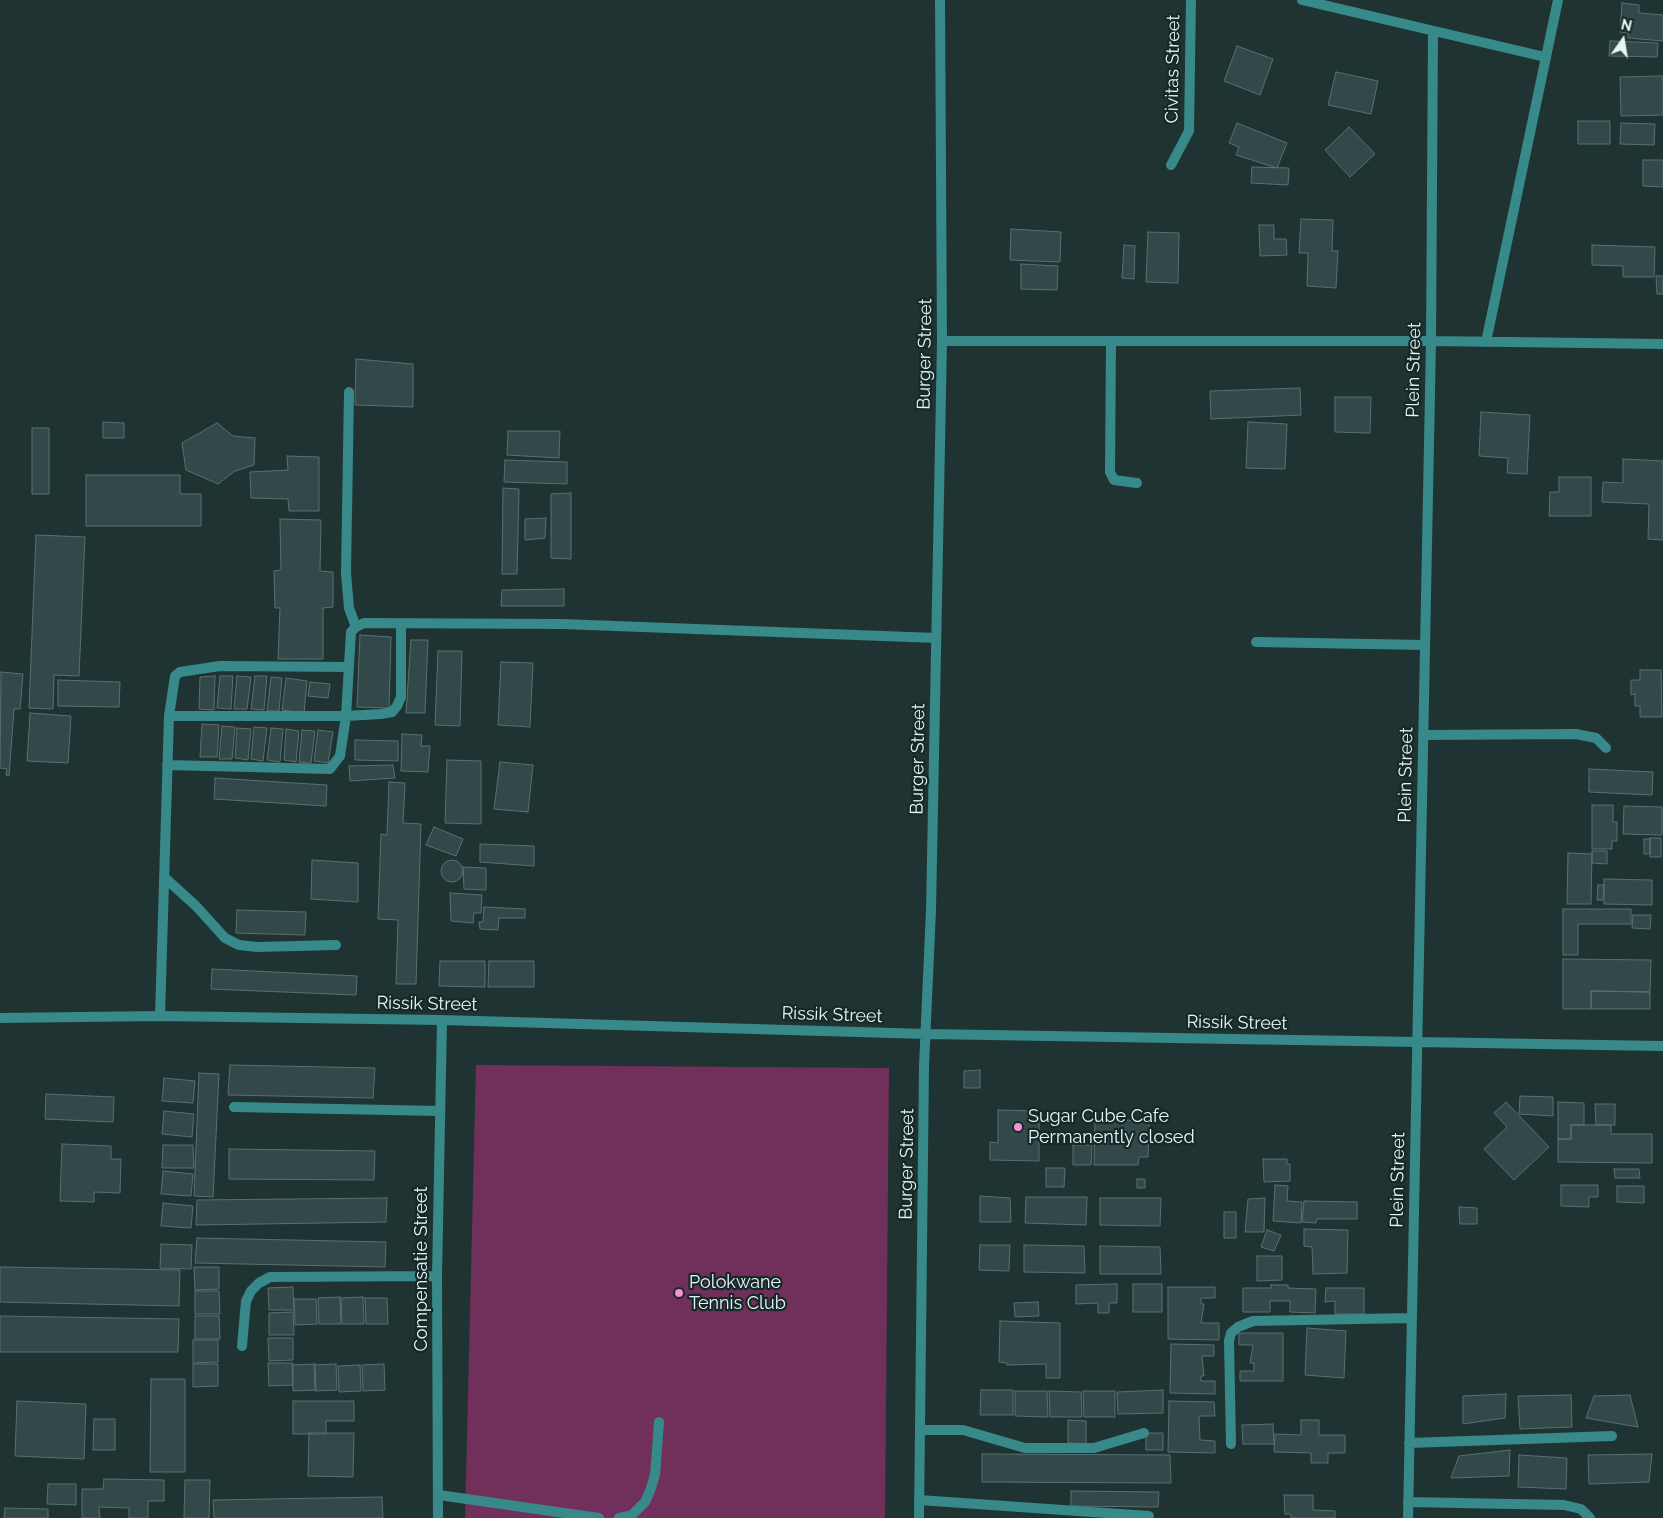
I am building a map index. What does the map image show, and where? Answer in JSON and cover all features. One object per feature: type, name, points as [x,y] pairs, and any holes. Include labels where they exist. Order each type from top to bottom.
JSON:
[{"type":"street","name":"Burger Street","points":[[919,1518],[924,1066],[942,341],[940,0]]},
{"type":"street","name":"Civitas Street","points":[[1171,165],[1189,131],[1191,0]]},
{"type":"street","points":[[1302,0],[1545,57]]},
{"type":"street","points":[[1486,342],[1558,0]]},
{"type":"street","name":"Plein Street","points":[[1408,1518],[1431,341],[1433,32]]},
{"type":"street","points":[[942,341],[1431,341],[1663,344]]},
{"type":"street","points":[[1111,341],[1110,472],[1114,480],[1137,483]]},
{"type":"street","points":[[349,392],[346,573],[349,608],[356,626]]},
{"type":"street","points":[[168,765],[330,768],[340,756],[346,716],[351,632],[356,626],[364,623],[562,624],[936,638]]},
{"type":"street","points":[[169,716],[346,716],[392,712],[401,696],[401,624]]},
{"type":"street","points":[[1256,642],[1425,645]]},
{"type":"street","points":[[160,1016],[169,716],[175,676],[180,672],[220,666],[349,667]]},
{"type":"street","points":[[1423,735],[1576,734],[1596,738],[1606,748]]},
{"type":"street","points":[[164,877],[196,906],[225,938],[239,945],[257,947],[336,945]]},
{"type":"street","name":"Rissik Street","points":[[0,1018],[160,1016],[442,1020],[926,1034],[1663,1046]]},
{"type":"street","name":"Compensatie Street","points":[[438,1518],[437,1276],[442,1020]]},
{"type":"street","points":[[234,1107],[440,1111]]},
{"type":"street","points":[[242,1346],[246,1302],[251,1291],[259,1283],[270,1277],[437,1276]]},
{"type":"street","points":[[1231,1444],[1229,1341],[1231,1333],[1238,1327],[1253,1321],[1411,1318]]},
{"type":"street","points":[[619,1518],[632,1515],[645,1502],[650,1491],[655,1475],[659,1422]]},
{"type":"street","points":[[920,1430],[963,1430],[1025,1448],[1094,1448],[1144,1433]]},
{"type":"street","points":[[1409,1443],[1612,1436]]},
{"type":"street","points":[[439,1495],[599,1518]]},
{"type":"street","points":[[919,1500],[1149,1516]]},
{"type":"street","points":[[1408,1502],[1564,1505],[1581,1509],[1590,1518]]},
{"type":"shaded area","name":"Polokwane Tennis Club","points":[[476,1065],[889,1068],[885,1518],[465,1518]]},
{"type":"building","points":[[1622,3],[1639,5],[1639,13],[1663,15],[1663,41],[1628,38],[1628,33],[1620,32]]},
{"type":"building","points":[[1610,41],[1658,43],[1657,57],[1609,56]]},
{"type":"building","points":[[1237,46],[1273,59],[1260,95],[1224,81]]},
{"type":"building","points":[[1336,72],[1378,81],[1371,114],[1328,105]]},
{"type":"building","points":[[1663,76],[1663,115],[1621,116],[1620,77]]},
{"type":"building","points":[[1578,121],[1610,121],[1610,144],[1578,144]]},
{"type":"building","points":[[1237,123],[1287,143],[1277,168],[1236,155],[1239,147],[1229,143]]},
{"type":"building","points":[[1621,123],[1655,124],[1654,145],[1620,144]]},
{"type":"building","points":[[1349,127],[1375,154],[1350,177],[1325,150]]},
{"type":"building","points":[[1643,160],[1663,160],[1663,187],[1643,186]]},
{"type":"building","points":[[1252,167],[1289,168],[1288,185],[1251,183]]},
{"type":"building","points":[[1301,219],[1333,220],[1332,251],[1338,251],[1336,288],[1307,286],[1308,253],[1299,253]]},
{"type":"building","points":[[1259,225],[1274,225],[1274,239],[1286,239],[1287,255],[1260,256]]},
{"type":"building","points":[[1011,229],[1061,232],[1060,262],[1010,260]]},
{"type":"building","points":[[1148,232],[1179,233],[1178,283],[1146,282]]},
{"type":"building","points":[[1124,245],[1135,246],[1134,279],[1122,278]]},
{"type":"building","points":[[1592,245],[1655,247],[1654,277],[1623,277],[1623,266],[1592,265]]},
{"type":"building","points":[[1021,264],[1058,266],[1057,290],[1021,289]]},
{"type":"building","points":[[1656,276],[1663,276],[1663,294],[1657,294]]},
{"type":"building","points":[[356,359],[413,364],[413,407],[355,405]]},
{"type":"building","points":[[1300,388],[1301,415],[1211,419],[1210,391]]},
{"type":"building","points":[[1335,397],[1371,397],[1370,433],[1335,432]]},
{"type":"building","points":[[1481,412],[1530,415],[1527,474],[1507,473],[1508,458],[1479,456]]},
{"type":"building","points":[[103,422],[124,423],[124,438],[103,438]]},
{"type":"building","points":[[1248,422],[1287,424],[1285,469],[1246,468]]},
{"type":"building","points":[[217,423],[233,436],[255,438],[254,465],[235,471],[218,484],[186,470],[182,443]]},
{"type":"building","points":[[32,428],[49,428],[49,494],[32,494]]},
{"type":"building","points":[[508,431],[560,431],[559,458],[507,455]]},
{"type":"building","points":[[287,456],[319,457],[319,511],[289,511],[288,499],[251,498],[250,472],[288,470]]},
{"type":"building","points":[[1623,459],[1663,461],[1663,540],[1648,539],[1649,504],[1602,502],[1603,482],[1623,483]]},
{"type":"building","points":[[505,460],[567,462],[567,484],[504,482]]},
{"type":"building","points":[[86,475],[180,475],[180,494],[201,494],[201,526],[86,526]]},
{"type":"building","points":[[1559,477],[1591,477],[1591,516],[1549,516],[1550,492],[1559,492]]},
{"type":"building","points":[[503,488],[519,489],[517,574],[502,574]]},
{"type":"building","points":[[571,493],[571,559],[551,558],[551,494]]},
{"type":"building","points":[[546,518],[545,538],[525,540],[525,519]]},
{"type":"building","points":[[280,519],[321,520],[320,571],[333,572],[333,607],[323,608],[323,659],[278,659],[280,608],[275,608],[274,571],[281,570]]},
{"type":"building","points":[[36,535],[85,537],[79,676],[54,675],[53,709],[29,708]]},
{"type":"building","points":[[564,589],[564,606],[501,606],[502,590]]},
{"type":"building","points":[[360,635],[391,637],[389,708],[357,707]]},
{"type":"building","points":[[411,640],[428,640],[425,713],[406,713]]},
{"type":"building","points":[[438,651],[462,651],[460,726],[435,725]]},
{"type":"building","points":[[501,662],[533,663],[530,727],[498,725]]},
{"type":"building","points":[[1640,670],[1661,670],[1662,717],[1640,717],[1640,706],[1635,706],[1635,694],[1631,695],[1631,680],[1640,680]]},
{"type":"building","points":[[1,672],[23,674],[20,709],[14,709],[9,776],[6,775],[7,769],[0,768]]},
{"type":"building","points":[[215,676],[214,710],[199,709],[200,677]]},
{"type":"building","points":[[220,676],[233,676],[231,709],[217,708]]},
{"type":"building","points":[[237,676],[251,677],[247,709],[234,709]]},
{"type":"building","points":[[255,676],[267,676],[264,710],[251,709]]},
{"type":"building","points":[[271,677],[282,678],[279,711],[267,711]]},
{"type":"building","points":[[286,678],[307,681],[304,713],[282,710]]},
{"type":"building","points":[[58,680],[120,682],[119,707],[58,706]]},
{"type":"building","points":[[310,682],[330,684],[328,698],[308,696]]},
{"type":"building","points":[[30,713],[71,716],[68,763],[27,761]]},
{"type":"building","points":[[202,724],[219,725],[217,757],[200,757]]},
{"type":"building","points":[[222,726],[235,727],[232,759],[219,759]]},
{"type":"building","points":[[254,727],[267,728],[263,761],[251,759]]},
{"type":"building","points":[[237,728],[251,729],[248,760],[235,758]]},
{"type":"building","points":[[271,728],[283,729],[280,762],[267,760]]},
{"type":"building","points":[[286,729],[299,731],[296,762],[284,760]]},
{"type":"building","points":[[302,730],[315,731],[311,763],[299,762]]},
{"type":"building","points":[[318,730],[333,732],[328,763],[314,761]]},
{"type":"building","points":[[402,734],[422,735],[421,746],[430,746],[428,772],[401,771]]},
{"type":"building","points":[[355,740],[398,741],[398,761],[355,760]]},
{"type":"building","points":[[447,760],[481,761],[481,824],[445,823]]},
{"type":"building","points":[[500,762],[533,765],[528,812],[494,809]]},
{"type":"building","points":[[393,765],[395,778],[350,781],[349,766]]},
{"type":"building","points":[[1589,769],[1653,772],[1652,795],[1589,792]]},
{"type":"building","points":[[215,778],[327,785],[326,806],[214,799]]},
{"type":"building","points":[[389,782],[405,783],[403,823],[421,824],[416,984],[396,984],[398,920],[378,919],[381,834],[387,835]]},
{"type":"building","points":[[1592,805],[1613,805],[1613,822],[1617,822],[1617,841],[1612,841],[1612,849],[1592,849]]},
{"type":"building","points":[[1624,806],[1662,807],[1662,835],[1623,834]]},
{"type":"building","points":[[434,827],[463,839],[456,856],[426,845]]},
{"type":"building","points":[[1650,838],[1661,838],[1661,857],[1650,857]]},
{"type":"building","points":[[1644,839],[1650,839],[1650,854],[1644,854]]},
{"type":"building","points":[[480,844],[534,846],[534,866],[480,862]]},
{"type":"building","points":[[1592,851],[1607,851],[1607,864],[1592,863]]},
{"type":"building","points":[[1568,853],[1592,854],[1591,904],[1567,904]]},
{"type":"building","points":[[312,860],[358,863],[358,902],[311,899]]},
{"type":"building","points":[[452,860],[462,867],[463,871],[456,881],[452,882],[442,875],[441,871],[448,861]]},
{"type":"building","points":[[463,867],[486,868],[486,890],[464,889]]},
{"type":"building","points":[[1604,879],[1652,880],[1652,905],[1604,904]]},
{"type":"building","points":[[1598,885],[1604,885],[1603,900],[1597,900]]},
{"type":"building","points":[[450,893],[482,895],[481,913],[474,913],[473,923],[451,921]]},
{"type":"building","points":[[484,907],[525,909],[525,918],[499,918],[498,930],[480,929],[479,922],[483,922]]},
{"type":"building","points":[[1563,909],[1631,909],[1631,924],[1578,924],[1578,955],[1563,955]]},
{"type":"building","points":[[237,910],[306,912],[305,935],[236,933]]},
{"type":"building","points":[[1633,915],[1651,915],[1650,929],[1632,928]]},
{"type":"building","points":[[1563,959],[1651,960],[1650,992],[1591,991],[1591,1009],[1563,1009]]},
{"type":"building","points":[[440,961],[485,961],[485,987],[439,986]]},
{"type":"building","points":[[489,961],[534,961],[534,987],[488,987]]},
{"type":"building","points":[[212,969],[357,976],[356,995],[211,989]]},
{"type":"building","points":[[1591,991],[1650,992],[1650,1009],[1591,1009]]},
{"type":"building","points":[[230,1065],[375,1068],[373,1098],[228,1095]]},
{"type":"building","points":[[980,1070],[980,1088],[964,1088],[964,1071]]},
{"type":"building","points":[[199,1073],[219,1074],[213,1197],[194,1196]]},
{"type":"building","points":[[164,1078],[195,1081],[193,1103],[162,1101]]},
{"type":"building","points":[[46,1094],[114,1097],[113,1122],[45,1119]]},
{"type":"building","points":[[1520,1096],[1553,1097],[1553,1116],[1519,1114]]},
{"type":"building","points":[[1506,1102],[1549,1147],[1514,1180],[1484,1149],[1507,1127],[1494,1113]]},
{"type":"building","points":[[1558,1102],[1584,1103],[1584,1125],[1571,1125],[1571,1139],[1558,1139]]},
{"type":"building","points":[[1595,1104],[1615,1104],[1615,1125],[1596,1125]]},
{"type":"building","name":"Sugar Cube Cafe Permanently closed","points":[[998,1110],[1039,1111],[1039,1161],[990,1160],[990,1142],[998,1143]]},
{"type":"building","points":[[164,1111],[194,1114],[192,1137],[162,1134]]},
{"type":"building","points":[[1095,1119],[1149,1121],[1148,1157],[1139,1157],[1138,1165],[1094,1165]]},
{"type":"building","points":[[1571,1125],[1611,1125],[1611,1134],[1652,1134],[1652,1163],[1558,1162],[1558,1139],[1571,1139]]},
{"type":"building","points":[[62,1144],[111,1146],[111,1159],[121,1159],[120,1193],[94,1192],[94,1202],[60,1201]]},
{"type":"building","points":[[163,1145],[193,1145],[194,1168],[162,1168]]},
{"type":"building","points":[[1073,1145],[1092,1145],[1091,1165],[1073,1165]]},
{"type":"building","points":[[229,1149],[375,1151],[374,1180],[229,1179]]},
{"type":"building","points":[[1263,1159],[1287,1159],[1287,1164],[1290,1164],[1290,1181],[1264,1182]]},
{"type":"building","points":[[1046,1168],[1065,1168],[1064,1187],[1046,1187]]},
{"type":"building","points":[[1614,1169],[1639,1169],[1640,1178],[1615,1178]]},
{"type":"building","points":[[163,1171],[193,1174],[191,1196],[161,1194]]},
{"type":"building","points":[[1137,1179],[1145,1179],[1145,1188],[1137,1188]]},
{"type":"building","points":[[1275,1185],[1288,1186],[1287,1201],[1302,1202],[1301,1223],[1273,1221]]},
{"type":"building","points":[[1561,1185],[1598,1185],[1598,1197],[1589,1197],[1589,1207],[1561,1206]]},
{"type":"building","points":[[1617,1186],[1644,1186],[1644,1203],[1617,1202]]},
{"type":"building","points":[[980,1196],[1010,1198],[1011,1222],[980,1222]]},
{"type":"building","points":[[1026,1197],[1087,1197],[1086,1225],[1025,1223]]},
{"type":"building","points":[[387,1198],[386,1222],[196,1225],[197,1200]]},
{"type":"building","points":[[1100,1198],[1161,1198],[1160,1226],[1100,1225]]},
{"type":"building","points":[[1265,1198],[1264,1232],[1245,1232],[1248,1199]]},
{"type":"building","points":[[1304,1201],[1357,1202],[1357,1219],[1317,1219],[1316,1223],[1302,1222]]},
{"type":"building","points":[[163,1203],[193,1206],[191,1228],[161,1226]]},
{"type":"building","points":[[1459,1207],[1477,1208],[1477,1224],[1460,1224]]},
{"type":"building","points":[[1224,1212],[1236,1212],[1236,1238],[1224,1238]]},
{"type":"building","points":[[1304,1229],[1348,1230],[1347,1273],[1313,1274],[1312,1247],[1304,1246]]},
{"type":"building","points":[[1267,1230],[1281,1235],[1274,1251],[1261,1247]]},
{"type":"building","points":[[197,1238],[386,1242],[385,1267],[195,1263]]},
{"type":"building","points":[[161,1244],[192,1245],[191,1269],[160,1268]]},
{"type":"building","points":[[980,1245],[1010,1245],[1009,1271],[979,1270]]},
{"type":"building","points":[[1024,1245],[1084,1246],[1085,1273],[1024,1272]]},
{"type":"building","points":[[1100,1246],[1160,1247],[1161,1274],[1100,1274]]},
{"type":"building","points":[[1257,1256],[1282,1256],[1282,1280],[1257,1281]]},
{"type":"building","points":[[0,1267],[180,1270],[179,1306],[0,1302]]},
{"type":"building","points":[[194,1267],[219,1267],[219,1289],[195,1290]]},
{"type":"building","points":[[1117,1284],[1117,1303],[1109,1303],[1109,1313],[1098,1313],[1098,1303],[1076,1304],[1076,1285]]},
{"type":"building","points":[[1133,1284],[1162,1284],[1162,1312],[1133,1312]]},
{"type":"building","points":[[1271,1285],[1288,1285],[1288,1288],[1316,1289],[1315,1313],[1290,1312],[1290,1301],[1270,1301],[1270,1312],[1243,1312],[1243,1288],[1271,1288]]},
{"type":"building","points":[[293,1287],[294,1310],[269,1310],[268,1288]]},
{"type":"building","points":[[1168,1287],[1215,1287],[1215,1298],[1201,1298],[1201,1304],[1204,1304],[1201,1323],[1219,1323],[1219,1340],[1168,1339]]},
{"type":"building","points":[[1326,1288],[1364,1288],[1364,1314],[1335,1314],[1335,1301],[1325,1302]]},
{"type":"building","points":[[195,1291],[219,1291],[220,1314],[195,1314]]},
{"type":"building","points":[[340,1297],[341,1324],[319,1324],[318,1298]]},
{"type":"building","points":[[363,1297],[364,1324],[342,1324],[341,1298]]},
{"type":"building","points":[[365,1298],[387,1298],[388,1324],[366,1324]]},
{"type":"building","points":[[294,1299],[316,1299],[317,1324],[295,1325]]},
{"type":"building","points":[[1038,1302],[1039,1316],[1015,1317],[1014,1303]]},
{"type":"building","points":[[293,1312],[294,1335],[269,1335],[269,1313]]},
{"type":"building","points":[[0,1316],[179,1319],[178,1352],[0,1352]]},
{"type":"building","points":[[195,1316],[219,1316],[220,1339],[195,1339]]},
{"type":"building","points":[[1000,1321],[1060,1323],[1060,1378],[1046,1378],[1046,1364],[1007,1365],[1007,1363],[999,1362]]},
{"type":"building","points":[[1307,1328],[1346,1331],[1344,1378],[1305,1375]]},
{"type":"building","points":[[1239,1333],[1283,1333],[1283,1381],[1240,1381],[1240,1371],[1254,1371],[1254,1363],[1250,1363],[1253,1345],[1239,1345]]},
{"type":"building","points":[[268,1338],[293,1338],[293,1360],[269,1361]]},
{"type":"building","points":[[193,1340],[218,1340],[218,1362],[193,1363]]},
{"type":"building","points":[[1171,1344],[1214,1345],[1214,1356],[1202,1356],[1204,1376],[1201,1376],[1201,1381],[1215,1381],[1215,1394],[1170,1393]]},
{"type":"building","points":[[268,1363],[293,1363],[293,1385],[269,1386]]},
{"type":"building","points":[[193,1364],[218,1364],[218,1386],[193,1387]]},
{"type":"building","points":[[315,1364],[316,1390],[293,1391],[292,1365]]},
{"type":"building","points":[[336,1364],[337,1390],[315,1391],[314,1365]]},
{"type":"building","points":[[384,1364],[385,1390],[363,1391],[362,1365]]},
{"type":"building","points":[[360,1365],[361,1391],[339,1392],[338,1366]]},
{"type":"building","points":[[151,1379],[185,1379],[185,1472],[150,1472]]},
{"type":"building","points":[[981,1390],[1013,1390],[1013,1415],[980,1415]]},
{"type":"building","points":[[1163,1390],[1163,1413],[1118,1414],[1117,1392]]},
{"type":"building","points":[[1015,1391],[1047,1391],[1048,1417],[1015,1416]]},
{"type":"building","points":[[1049,1391],[1081,1392],[1082,1417],[1050,1417]]},
{"type":"building","points":[[1083,1391],[1115,1391],[1115,1417],[1084,1417]]},
{"type":"building","points":[[1506,1394],[1505,1418],[1463,1424],[1463,1396]]},
{"type":"building","points":[[1571,1395],[1572,1427],[1520,1429],[1518,1396]]},
{"type":"building","points":[[1630,1395],[1638,1427],[1586,1418],[1594,1396]]},
{"type":"building","points":[[17,1401],[86,1404],[84,1459],[15,1456]]},
{"type":"building","points":[[293,1401],[354,1401],[354,1421],[326,1421],[326,1434],[293,1434]]},
{"type":"building","points":[[1169,1401],[1214,1402],[1215,1416],[1199,1416],[1200,1440],[1215,1441],[1215,1453],[1168,1452]]},
{"type":"building","points":[[94,1419],[115,1419],[115,1450],[93,1450]]},
{"type":"building","points":[[1068,1420],[1086,1421],[1086,1444],[1068,1443]]},
{"type":"building","points":[[1301,1420],[1319,1420],[1319,1435],[1345,1435],[1345,1453],[1328,1453],[1328,1463],[1311,1463],[1311,1453],[1274,1452],[1275,1434],[1301,1435]]},
{"type":"building","points":[[1273,1424],[1274,1444],[1243,1444],[1242,1425]]},
{"type":"building","points":[[309,1433],[354,1433],[353,1477],[308,1476]]},
{"type":"building","points":[[1146,1433],[1163,1433],[1163,1450],[1146,1450]]},
{"type":"building","points":[[1510,1450],[1509,1476],[1451,1478],[1459,1456]]},
{"type":"building","points":[[982,1454],[1170,1455],[1171,1483],[982,1482]]},
{"type":"building","points":[[1652,1454],[1649,1482],[1589,1484],[1588,1455]]},
{"type":"building","points":[[1519,1455],[1567,1458],[1566,1489],[1518,1487]]},
{"type":"building","points":[[104,1479],[164,1480],[164,1501],[148,1501],[148,1518],[129,1518],[129,1508],[99,1507],[100,1518],[82,1518],[82,1489],[103,1489]]},
{"type":"building","points":[[185,1480],[210,1480],[209,1518],[184,1518]]},
{"type":"building","points":[[48,1484],[76,1484],[76,1505],[47,1504]]},
{"type":"building","points":[[1071,1491],[1159,1492],[1158,1507],[1071,1506]]},
{"type":"building","points":[[1284,1495],[1313,1495],[1313,1510],[1335,1511],[1335,1518],[1291,1518],[1291,1514],[1285,1514]]},
{"type":"building","points":[[382,1497],[383,1518],[214,1518],[213,1500]]},
{"type":"building","points":[[5,1508],[48,1509],[48,1518],[4,1518]]},
{"type":"place","name":"Sugar Cube Cafe Permanently closed","points":[[1018,1127]]},
{"type":"place","name":"Polokwane Tennis Club","points":[[679,1293]]}]
